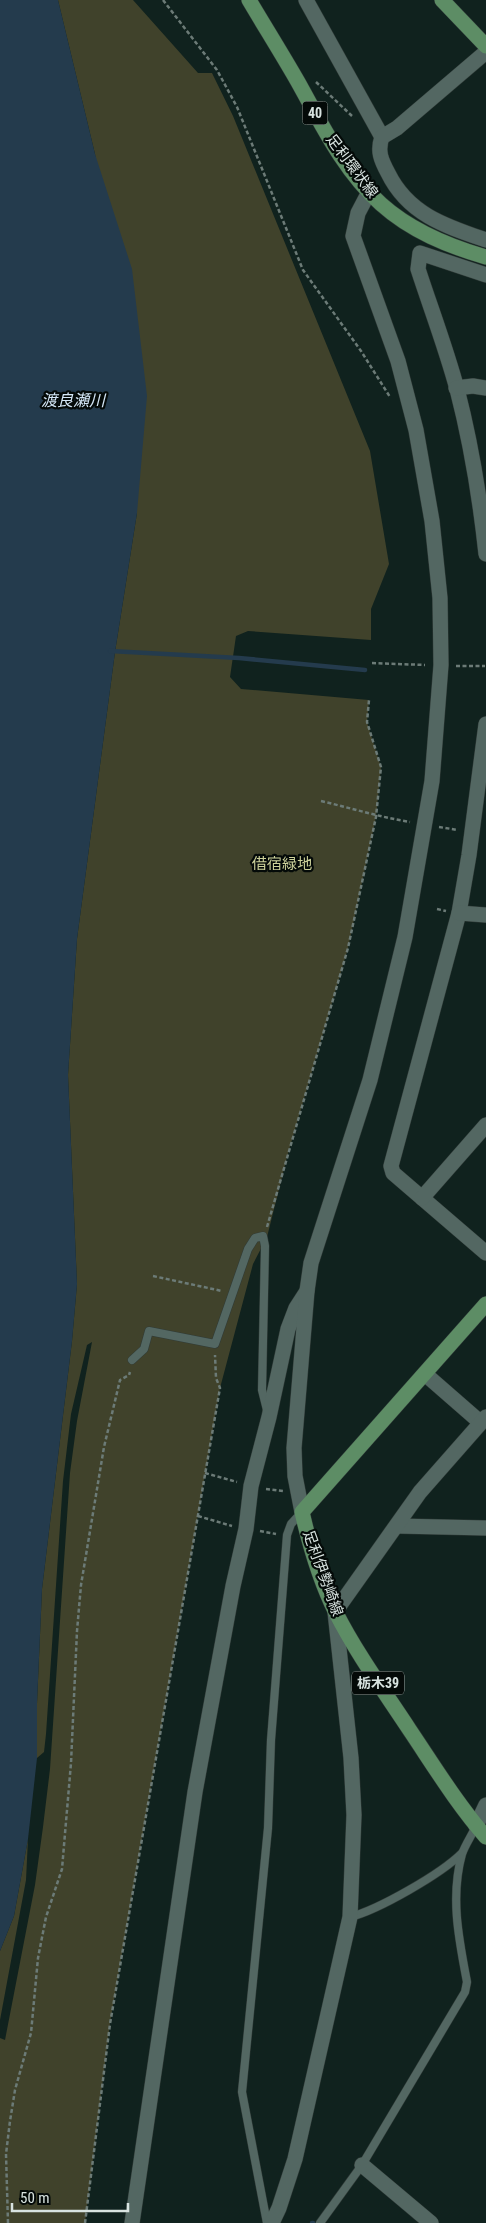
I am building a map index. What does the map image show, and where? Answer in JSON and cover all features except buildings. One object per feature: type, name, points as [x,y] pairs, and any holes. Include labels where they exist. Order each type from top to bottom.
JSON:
[{"type":"main road","name":"足利環状線","points":[[249,0],[286,60],[330,139],[369,192],[381,204],[409,225],[447,245],[486,257]]},
{"type":"main road","points":[[442,0],[486,46]]},
{"type":"main road","name":"足利伊勢崎線","points":[[481,1832],[378,1682],[335,1612],[310,1548],[302,1512],[313,1497],[486,1304]]},
{"type":"street","points":[[306,0],[382,137]]},
{"type":"street","points":[[486,52],[397,128],[382,137],[379,145],[382,162],[403,197],[411,205],[434,219],[486,240]]},
{"type":"street","points":[[302,1512],[295,1476],[294,1448],[307,1291],[315,1249],[370,1080],[405,937],[432,781],[440,694],[440,598],[428,488],[416,430],[398,361],[353,236],[358,213],[369,192]]},
{"type":"street","points":[[486,275],[420,253],[418,269],[456,388],[483,496],[486,554]]},
{"type":"street","points":[[456,388],[473,386],[486,388]]},
{"type":"street","points":[[486,724],[469,856],[459,913],[391,1166],[393,1173],[486,1253]]},
{"type":"street","points":[[459,913],[486,915]]},
{"type":"street","points":[[422,1198],[486,1125]]},
{"type":"street","points":[[132,2223],[195,1792],[232,1586],[246,1529],[251,1486],[269,1417],[288,1330],[296,1308],[307,1291]]},
{"type":"street","points":[[272,2223],[279,2208],[295,2159],[350,1917],[354,1815],[351,1758],[335,1612],[420,1492],[483,1419],[425,1374]]},
{"type":"street","points":[[397,1526],[486,1528]]},
{"type":"street","points":[[481,1832],[486,1806]]},
{"type":"street","points":[[362,2166],[431,2223]]},
{"type":"lane","points":[[132,1360],[144,1349],[149,1331],[215,1344],[252,1242],[259,1236],[262,1236],[265,1246],[262,1390],[269,1417]]},
{"type":"lane","points":[[267,2223],[242,2092],[268,1828],[272,1740],[287,1536],[291,1524],[302,1512]]},
{"type":"lane","points":[[350,1917],[365,1914],[438,1872],[462,1853],[481,1832]]},
{"type":"lane","points":[[320,2223],[362,2166],[465,1992],[466,1982],[456,1920],[457,1885],[462,1853]]},
{"type":"path","points":[[163,0],[217,70],[237,107],[303,270],[362,351],[395,404]]},
{"type":"path","points":[[314,81],[357,121]]},
{"type":"path","points":[[372,663],[433,665]]},
{"type":"path","points":[[452,666],[485,666]]},
{"type":"path","points":[[262,1236],[269,1223],[348,948],[376,817],[381,766],[367,722],[369,700]]},
{"type":"path","points":[[321,801],[356,809],[376,817],[416,823]]},
{"type":"path","points":[[434,826],[464,831]]},
{"type":"path","points":[[153,1276],[232,1294]]},
{"type":"path","points":[[85,2223],[110,2024],[220,1388],[216,1378],[215,1344]]},
{"type":"path","points":[[8,2223],[6,2154],[10,2121],[15,2090],[31,2033],[38,1958],[46,1917],[62,1869],[67,1826],[81,1585],[108,1428],[120,1380],[129,1375],[132,1360]]},
{"type":"path","points":[[205,1473],[245,1484]]},
{"type":"path","points":[[257,1487],[284,1491]]},
{"type":"path","points":[[198,1516],[239,1528]]},
{"type":"green space","name":"借宿緑地","points":[[58,0],[133,0],[198,73],[212,73],[233,116],[370,451],[389,564],[371,609],[371,640],[248,631],[236,636],[230,677],[241,689],[369,700],[367,722],[381,767],[376,817],[348,948],[287,1157],[267,1237],[253,1264],[220,1388],[110,2023],[85,2223],[0,2223],[0,2038],[5,2040],[35,1885],[43,1827],[50,1769],[70,1473],[77,1421],[92,1342],[87,1345],[71,1414],[63,1481],[46,1734],[44,1752],[37,1758],[37,1703],[42,1589],[72,1341],[77,1284],[68,1075],[77,939],[115,652],[137,513],[95,154]]},
{"type":"green space","points":[[28,1839],[26,1880],[0,2020],[0,1951],[14,1916]]},
{"type":"water","name":"渡良瀬川","points":[[0,0],[58,0],[95,154],[132,269],[147,396],[137,513],[115,652],[77,939],[68,1075],[77,1284],[72,1341],[42,1589],[37,1703],[37,1758],[28,1839],[14,1916],[0,1951]]},
{"type":"waterway","points":[[110,651],[239,658],[365,670]]}]
